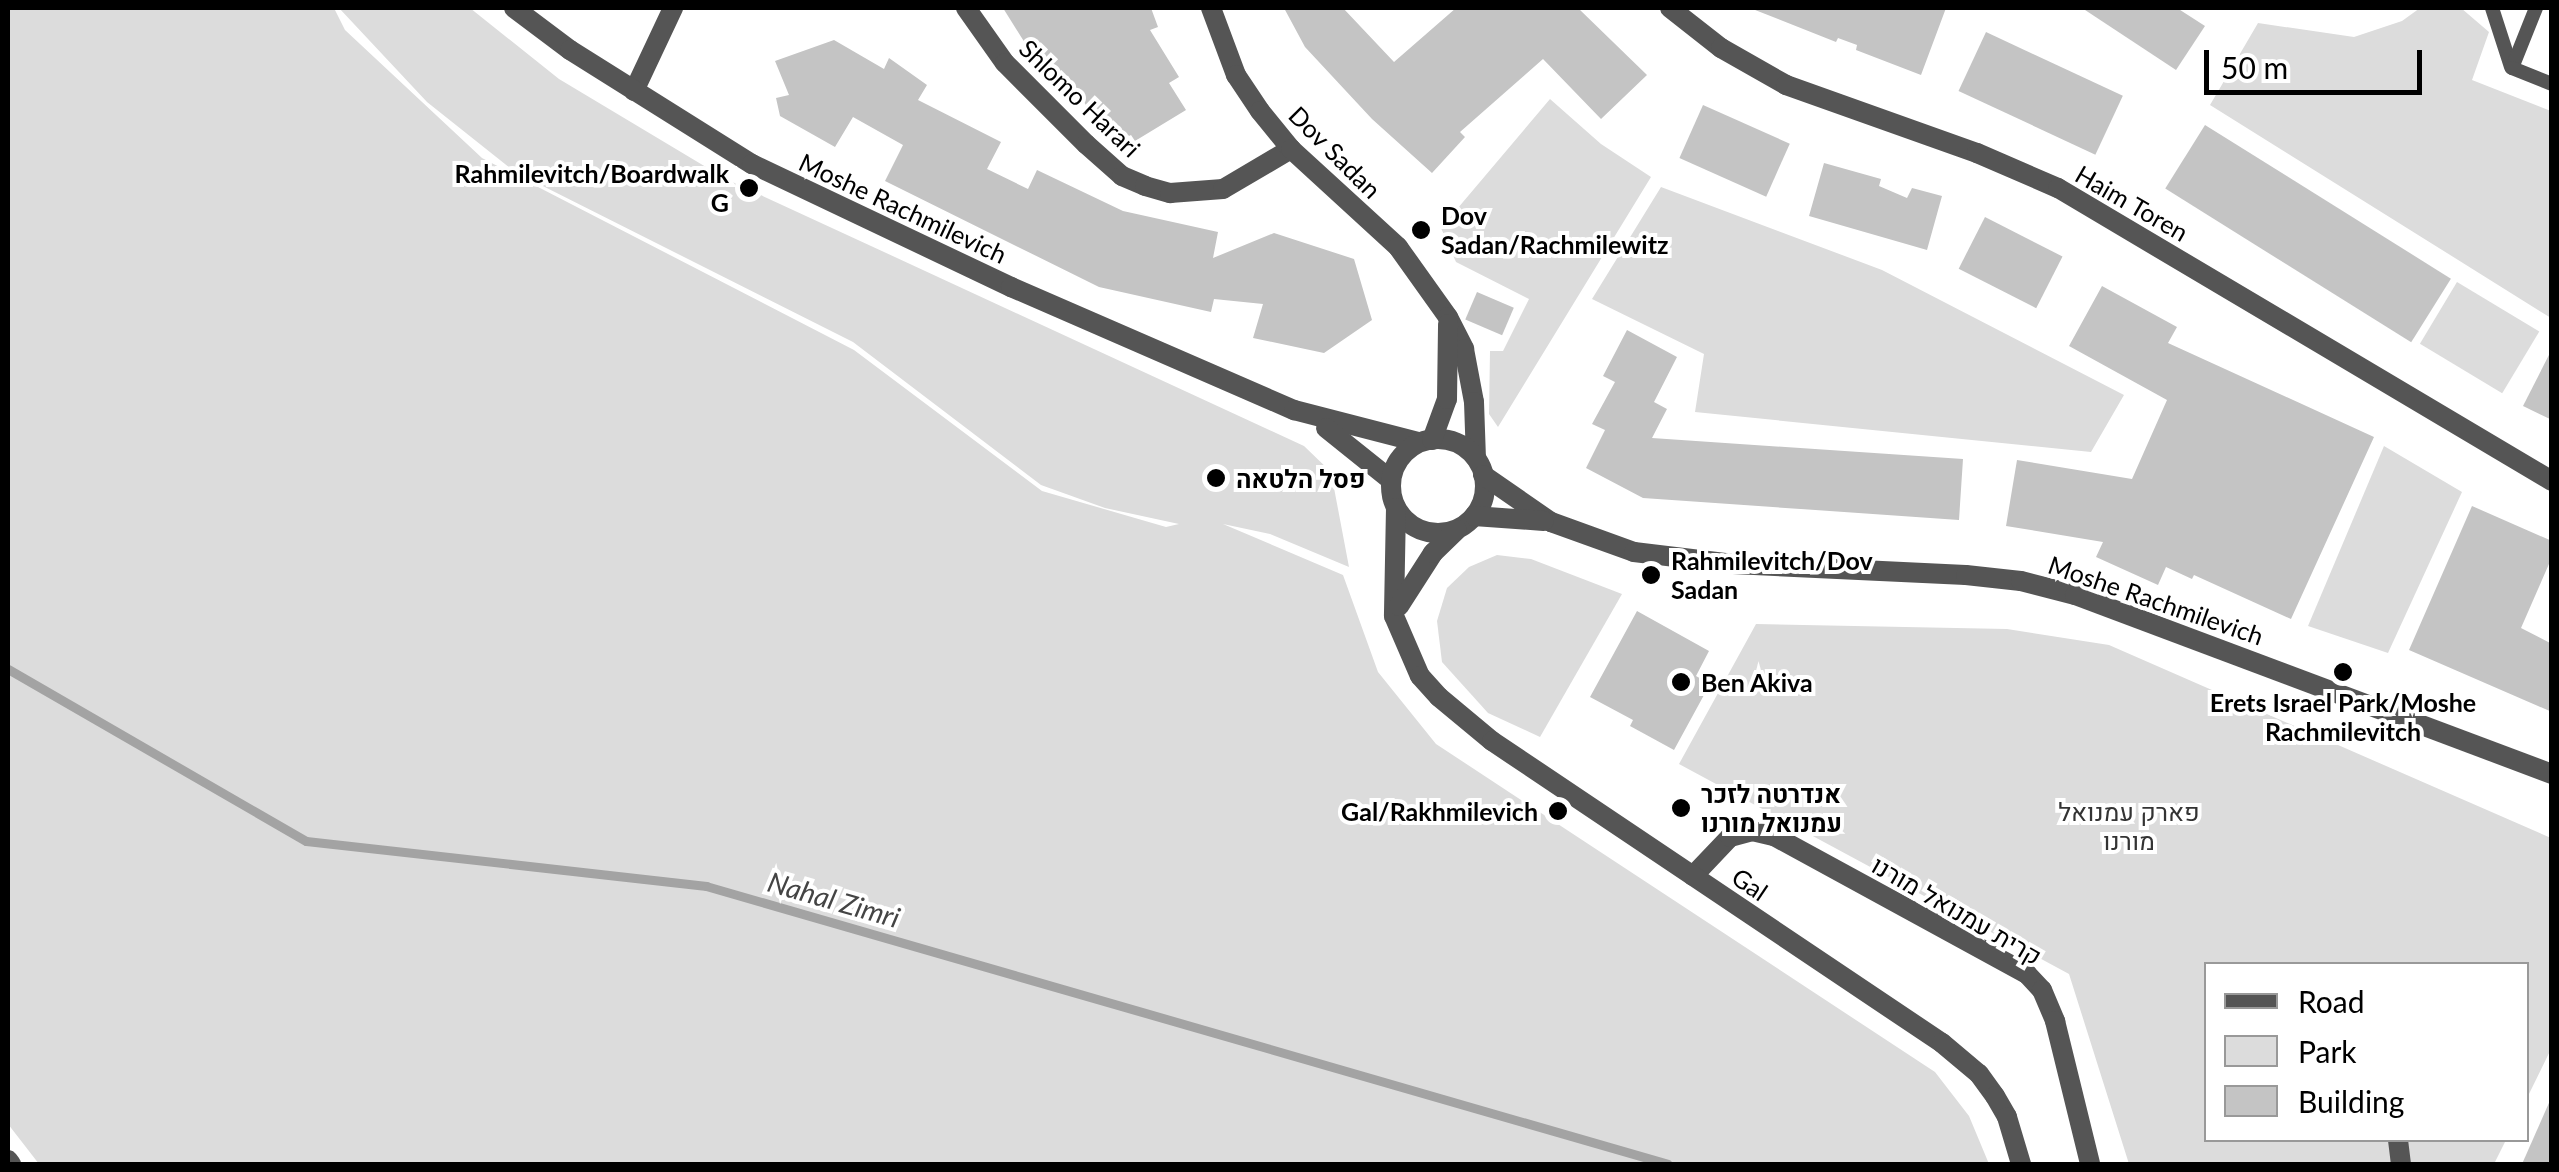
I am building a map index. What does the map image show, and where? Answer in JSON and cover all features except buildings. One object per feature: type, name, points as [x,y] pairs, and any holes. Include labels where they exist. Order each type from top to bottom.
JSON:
[{"type":"street","name":"Moshe Rachmilevich","points":[[514,8],[634,91],[752,164],[1011,287],[1294,410],[1336,434],[1390,480]]},
{"type":"street","points":[[634,91],[673,8]]},
{"type":"street","name":"Shlomo Harari","points":[[966,8],[1006,63],[1086,144],[1122,176],[1145,186],[1170,193],[1223,189],[1291,149]]},
{"type":"street","name":"Dov Sadan","points":[[1211,8],[1236,75],[1291,149],[1398,247],[1448,317],[1464,349],[1474,402],[1479,467]]},
{"type":"street","name":"Haim Toren","points":[[1670,8],[1721,48],[1786,85],[1977,153],[2058,188],[2552,480]]},
{"type":"street","points":[[1448,317],[1447,399],[1425,441],[1401,456],[1390,480],[1396,508],[1419,530],[1435,534],[1466,522]]},
{"type":"street","name":"Moshe Rachmilevich","points":[[1294,410],[1376,435],[1425,441]]},
{"type":"street","points":[[1394,616],[1422,568],[1482,502],[1479,467],[1457,444],[1425,441]]},
{"type":"street","name":"Moshe Rachmilevich","points":[[1479,467],[1551,522],[1634,552],[1691,560],[1966,575],[2021,581],[2075,594],[2552,774]]},
{"type":"street","name":"Gal","points":[[1396,508],[1394,616],[1420,676],[1464,721],[1942,1043],[1978,1074],[2007,1116],[2022,1164]]},
{"type":"street","name":"Moshe Rachmilevich","points":[[1466,522],[1551,522]]},
{"type":"street","name":"קרית עמנואל מורנו","points":[[1693,876],[1730,838],[1752,832],[1774,836],[2028,974],[2042,990],[2054,1020],[2090,1164]]},
{"type":"lane","points":[[2492,8],[2512,68],[2552,84]]},
{"type":"lane","points":[[2512,68],[2536,8]]},
{"type":"green space","points":[[8,8],[334,8],[345,30],[482,158],[854,350],[1042,491],[1166,527],[1179,524],[1105,508],[1041,485],[853,342],[515,172],[427,102],[339,8],[470,8],[559,79],[726,179],[1304,446],[1331,472],[1349,567],[1270,534],[1223,524],[1343,575],[1378,672],[1436,744],[1935,1072],[1969,1116],[1989,1164],[39,1164],[8,1124]]},
{"type":"green space","points":[[2420,8],[2461,8],[2489,32],[2472,80],[2551,111],[2551,318],[2210,105],[2258,23],[2354,37],[2402,21]]},
{"type":"green space","points":[[1550,99],[1601,144],[1651,177],[1498,427],[1489,414],[1490,351],[1503,351],[1529,299],[1456,262],[1441,228]]},
{"type":"green space","points":[[1661,187],[1882,270],[2124,395],[2091,452],[1695,412],[1704,354],[1592,299]]},
{"type":"green space","points":[[2457,282],[2539,331],[2502,393],[2420,344]]},
{"type":"green space","points":[[2384,446],[2462,492],[2388,653],[2308,626]]},
{"type":"green space","points":[[1497,555],[1531,559],[1622,594],[1540,737],[1488,713],[1442,662],[1437,621],[1447,588],[1469,567]]},
{"type":"green space","name":"פארק עמנואל מורנו","points":[[1756,624],[2007,629],[2109,645],[2551,838],[2551,1049],[2529,1094],[2529,962],[2204,962],[2204,1142],[2505,1142],[2494,1164],[2129,1164],[2069,974],[1679,764]]},
{"type":"waterway","name":"Nahal Zimri","points":[[8,669],[306,841],[706,886],[1668,1164]]},
{"type":"place","name":"Rahmilevitch/Boardwalk G","points":[[749,188]]},
{"type":"place","name":"Dov Sadan/Rachmilewitz","points":[[1421,230]]},
{"type":"place","name":"פסל הלטאה","points":[[1216,478]]},
{"type":"place","name":"Rahmilevitch/Dov Sadan","points":[[1651,575]]},
{"type":"place","name":"Erets Israel Park/Moshe Rachmilevitch","points":[[2343,672]]},
{"type":"place","name":"Ben Akiva","points":[[1681,682]]},
{"type":"place","name":"אנדרטה לזכר עמנואל מורנו","points":[[1681,808]]},
{"type":"place","name":"Gal/Rakhmilevich","points":[[1558,811]]}]
